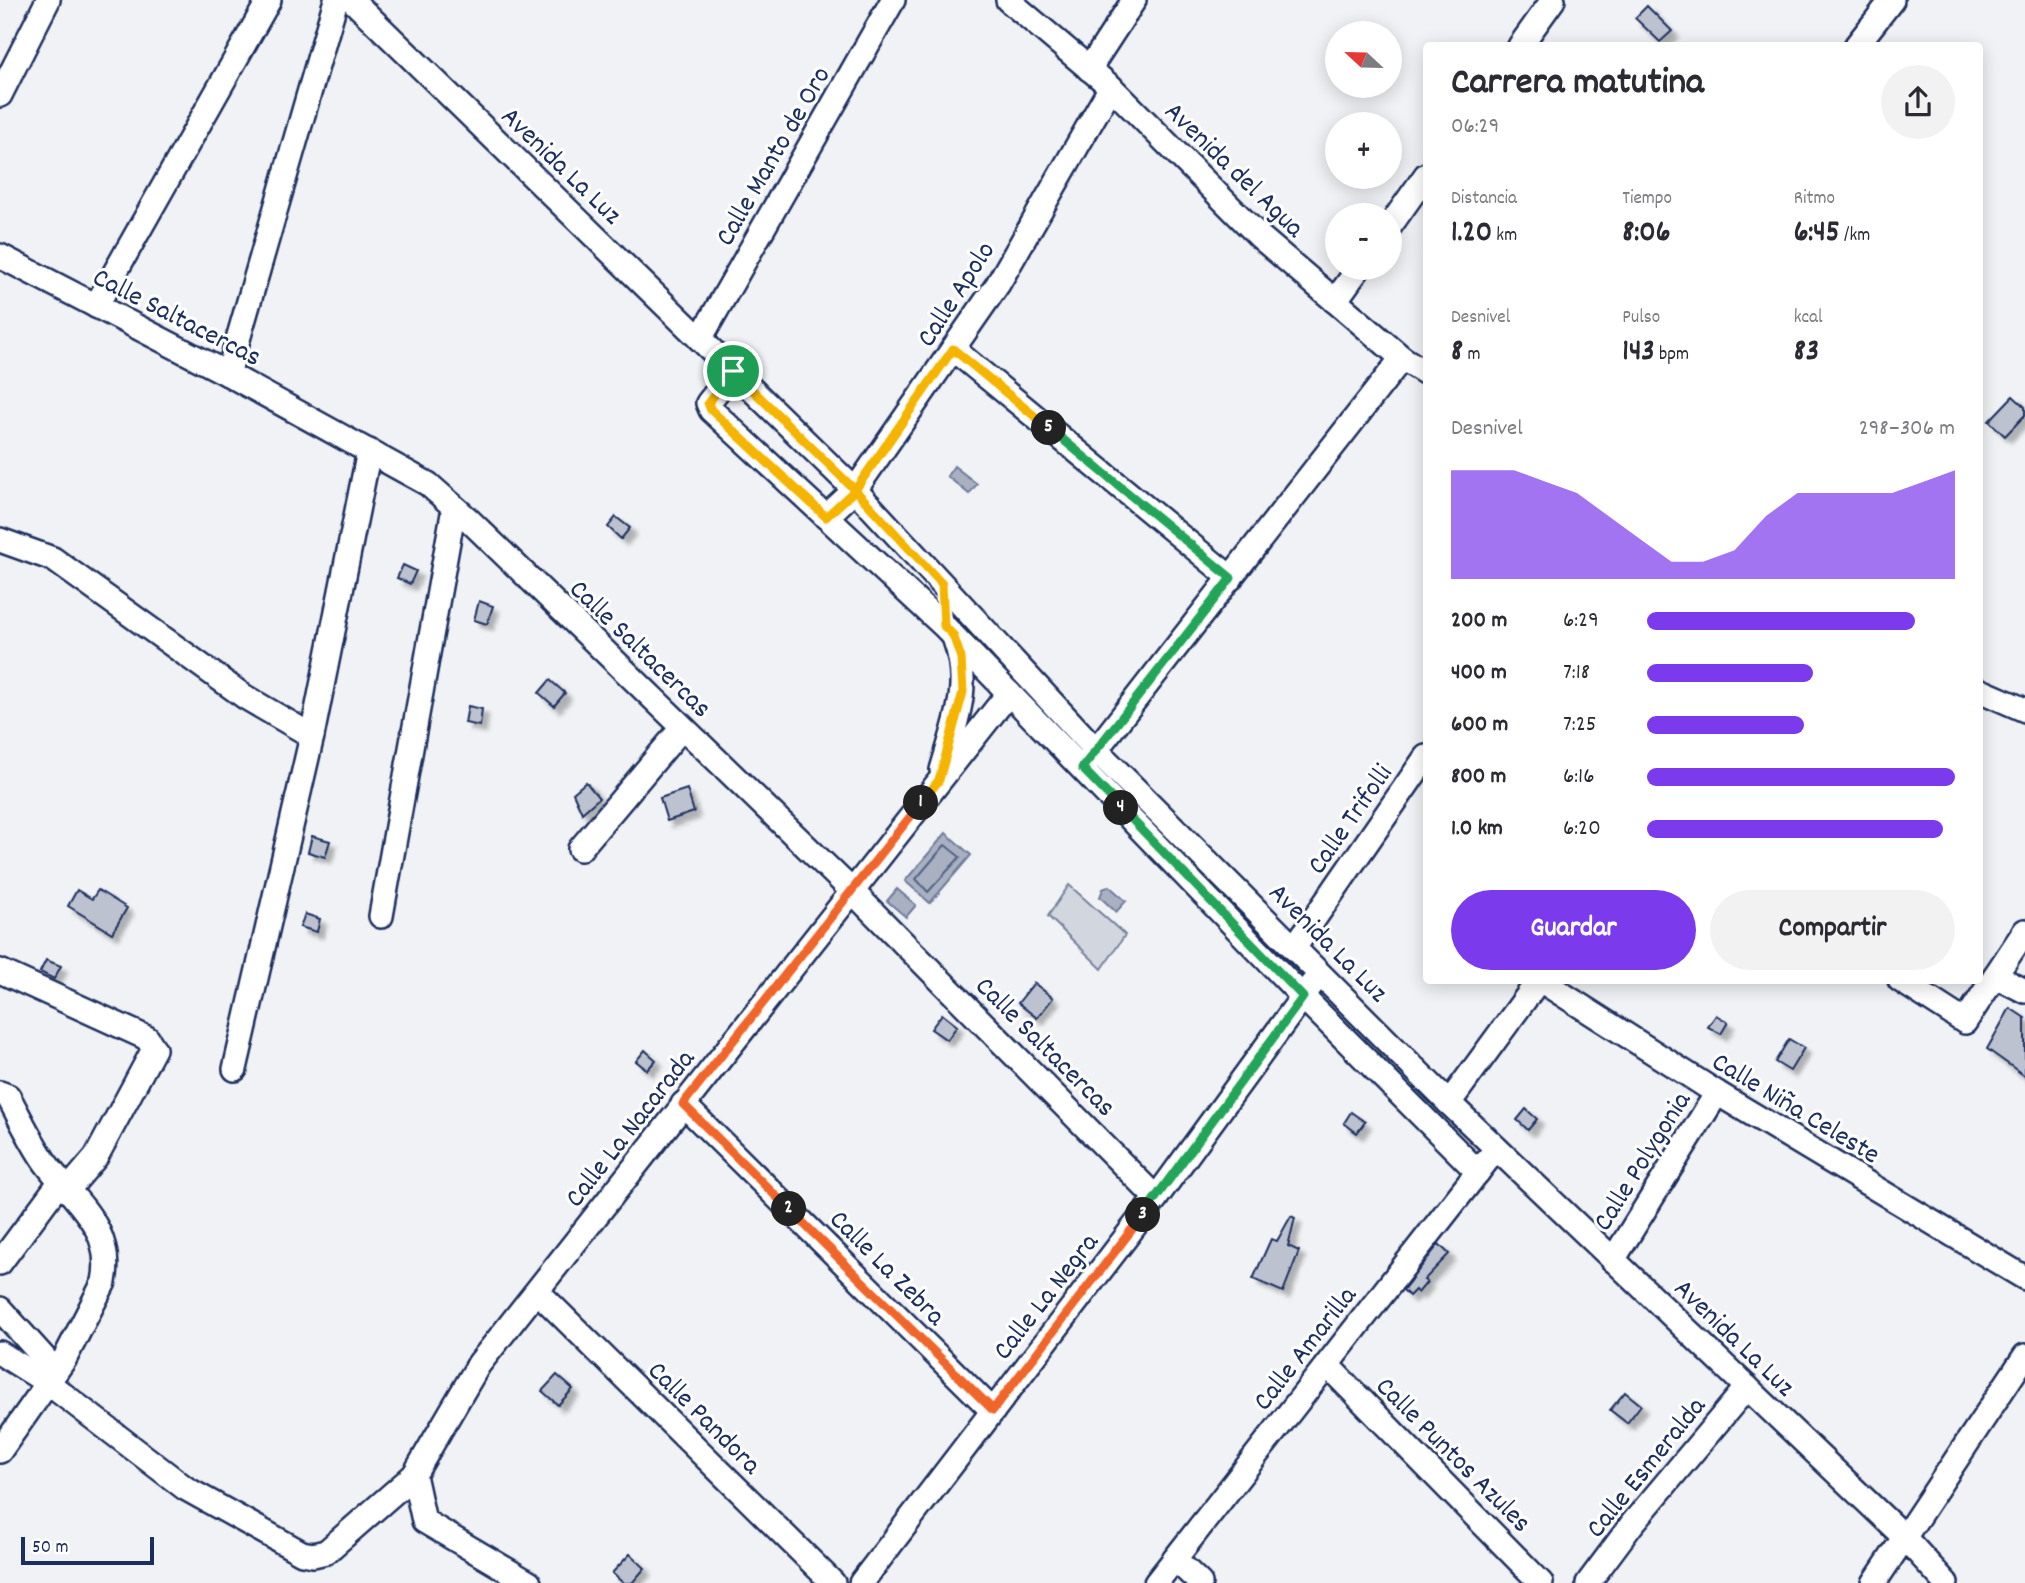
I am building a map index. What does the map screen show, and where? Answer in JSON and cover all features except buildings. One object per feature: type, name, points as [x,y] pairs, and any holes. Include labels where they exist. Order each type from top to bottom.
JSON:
[{"type":"street","points":[[28,37],[31,0]]},
{"type":"street","points":[[0,95],[48,0]]},
{"type":"street","points":[[96,306],[269,0]]},
{"type":"street","points":[[228,374],[336,0]]},
{"type":"street","name":"Avenida La Luz","points":[[352,0],[855,490],[1096,750],[1449,1103],[1903,1536],[1946,1583]]},
{"type":"street","name":"Calle Manto de Oro","points":[[700,339],[893,0]]},
{"type":"street","name":"Avenida del Agua","points":[[1008,0],[1111,87],[1259,236],[1402,358],[1423,371]]},
{"type":"street","points":[[1089,69],[1134,0]]},
{"type":"street","points":[[1523,42],[1553,0]]},
{"type":"street","points":[[1859,42],[1892,0]]},
{"type":"street","name":"Calle Apolo","points":[[826,517],[855,490],[998,284],[1111,87]]},
{"type":"street","points":[[1402,209],[1423,179]]},
{"type":"street","name":"Calle Saltacercas","points":[[0,256],[228,374],[428,484],[851,890],[1156,1198]]},
{"type":"street","points":[[1335,301],[1350,280]]},
{"type":"street","points":[[953,349],[1231,578]]},
{"type":"street","points":[[1082,768],[1402,358]]},
{"type":"street","name":"Avenida La Luz","points":[[733,371],[708,403],[711,410],[949,631],[1303,997],[1478,1172]]},
{"type":"street","points":[[234,1069],[312,736],[369,451]]},
{"type":"street","points":[[381,916],[454,508]]},
{"type":"street","points":[[0,540],[53,559],[245,697],[312,736]]},
{"type":"street","points":[[939,780],[963,692],[964,674],[949,631],[942,584]]},
{"type":"street","points":[[1983,692],[2025,710]]},
{"type":"street","name":"Calle La Nacarada","points":[[52,1377],[186,1488],[302,1553],[313,1555],[326,1552],[414,1475],[480,1364],[851,890],[1009,693]]},
{"type":"street","points":[[580,849],[682,728]]},
{"type":"street","name":"Calle Trifolli","points":[[1294,948],[1423,761]]},
{"type":"street","points":[[1906,984],[1965,1022],[2025,931]]},
{"type":"street","points":[[0,971],[147,1038],[154,1049],[96,1157],[64,1186],[0,1263]]},
{"type":"street","name":"Calle La Negra","points":[[861,1583],[1156,1198],[1320,973]]},
{"type":"street","points":[[1995,976],[2025,991]]},
{"type":"street","points":[[1449,1103],[1536,984]]},
{"type":"street","name":"Calle Niña Celeste","points":[[1545,984],[1717,1093],[2025,1278]]},
{"type":"street","points":[[0,1093],[8,1096],[43,1159],[64,1186],[88,1209],[107,1253],[104,1282],[52,1377],[0,1451]]},
{"type":"street","name":"Calle Polygonia","points":[[1613,1260],[1717,1093]]},
{"type":"street","name":"Calle La Zebra","points":[[683,1104],[993,1410]]},
{"type":"street","name":"Calle Amarilla","points":[[1156,1583],[1496,1148]]},
{"type":"street","name":"Calle Pandora","points":[[538,1292],[833,1583]]},
{"type":"street","points":[[0,1309],[52,1377]]},
{"type":"street","points":[[0,1353],[52,1377]]},
{"type":"street","points":[[1874,1583],[2025,1356]]},
{"type":"street","name":"Calle Puntos Azules","points":[[1327,1365],[1541,1583]]},
{"type":"street","name":"Calle Esmeralda","points":[[1588,1583],[1632,1524],[1747,1387]]},
{"type":"street","points":[[414,1475],[424,1521],[529,1583]]},
{"type":"street","points":[[1175,1559],[1200,1583]]},
{"type":"shaded area","points":[[1069,885],[1125,935],[1102,969],[1048,916]]},
{"type":"water","points":[[954,466],[977,484],[969,494],[947,476]]},
{"type":"water","points":[[946,833],[971,855],[930,903],[905,881]]},
{"type":"water","points":[[1109,886],[1126,901],[1116,912],[1100,897],[1103,889]]},
{"type":"water","points":[[897,889],[916,905],[906,917],[887,901]]},
{"type":"route","points":[[733,371],[708,403],[711,410],[826,517],[855,490],[953,349],[1231,578],[1082,768],[1303,997],[1156,1198],[993,1410],[683,1104],[939,780],[963,692],[961,658],[953,635],[944,626],[942,584],[855,490],[733,371]]}]
